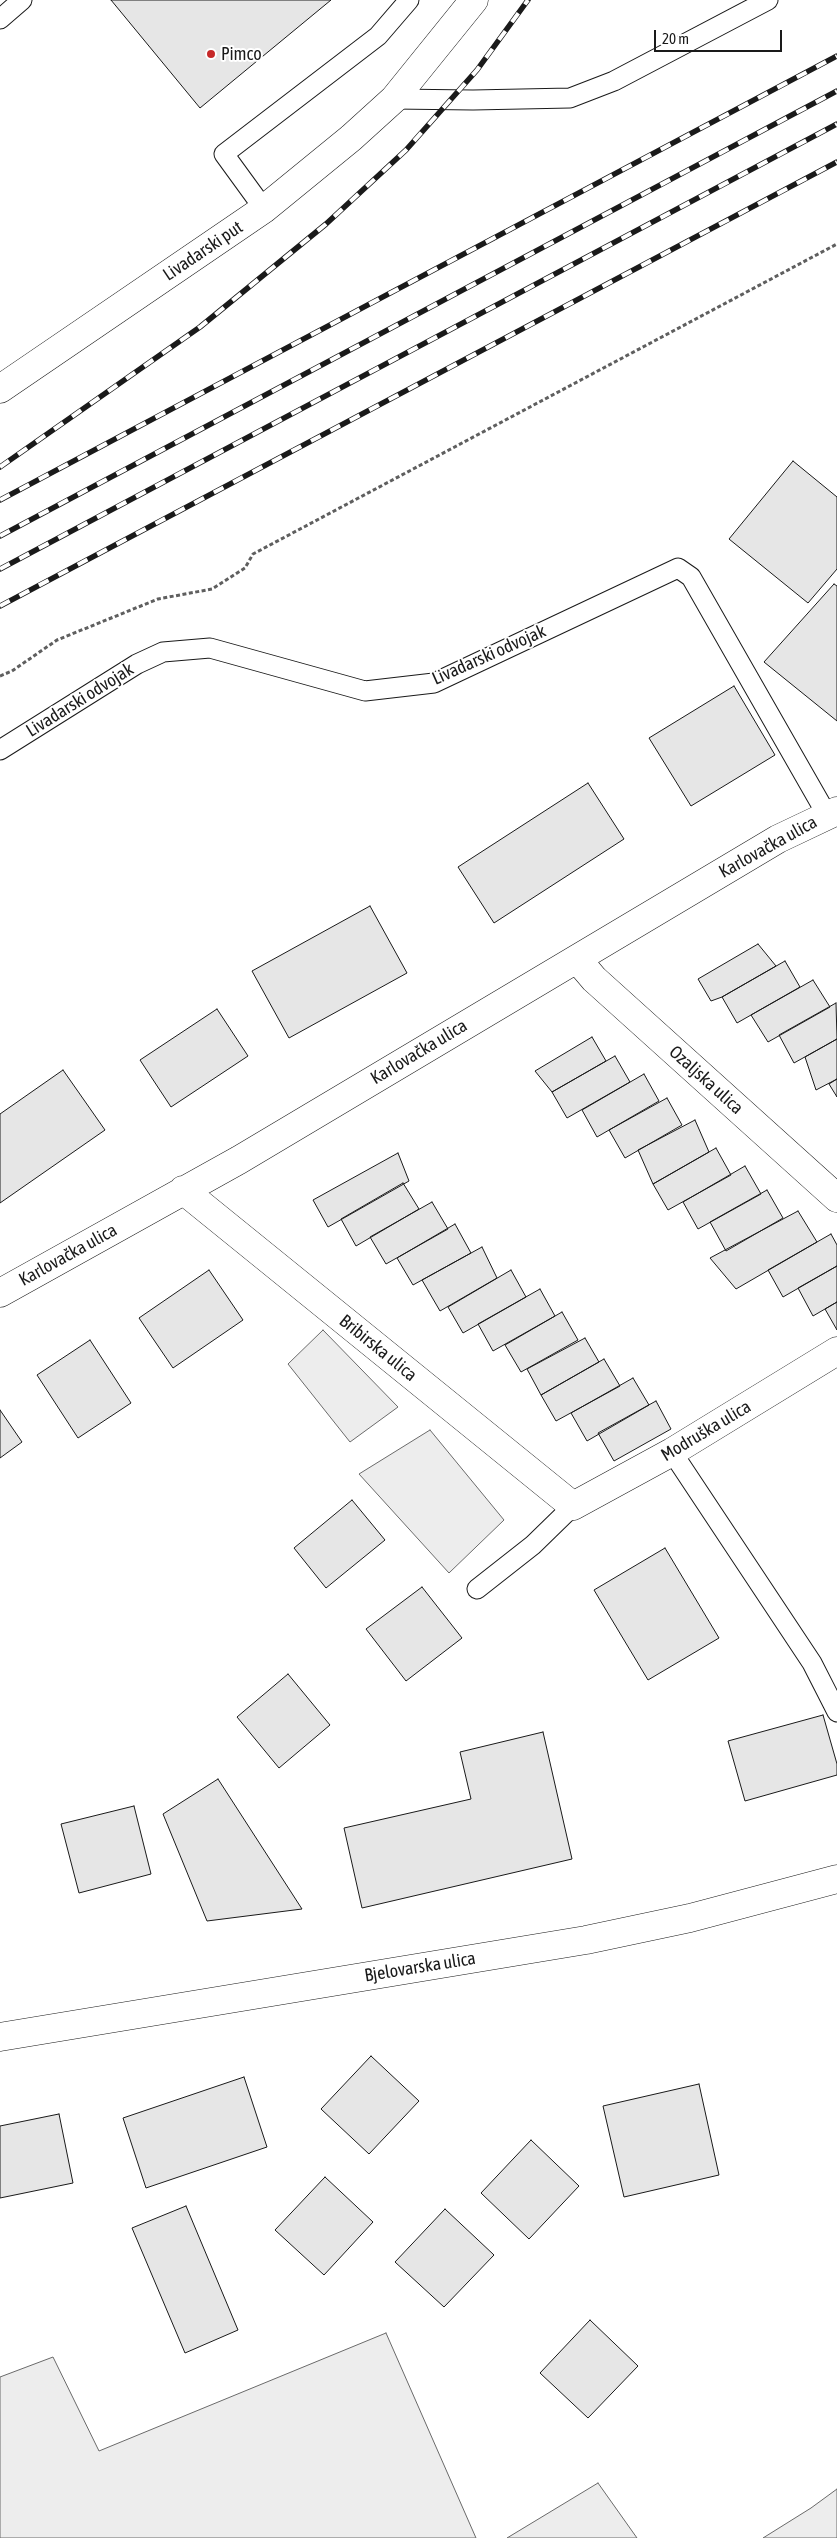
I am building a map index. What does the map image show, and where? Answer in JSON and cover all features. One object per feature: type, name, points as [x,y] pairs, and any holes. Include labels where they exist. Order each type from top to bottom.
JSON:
[{"type":"street","name":"Livadarski put","points":[[0,389],[264,210],[351,138],[394,99],[474,0]]},
{"type":"street","name":"Karlovačka ulica","points":[[0,1293],[183,1190],[778,839],[832,813]]},
{"type":"street","name":"Ozaljska ulica","points":[[576,959],[594,979],[837,1198]]},
{"type":"street","name":"Bribirska ulica","points":[[183,1190],[573,1506]]},
{"type":"street","name":"Modruška ulica","points":[[573,1506],[672,1452],[837,1351]]},
{"type":"street","name":"Bjelovarska ulica","points":[[0,2037],[586,1940],[690,1918],[837,1879]]},
{"type":"lane","points":[[0,19],[22,0]]},
{"type":"lane","points":[[264,210],[224,154],[378,36],[409,0]]},
{"type":"lane","points":[[394,99],[570,98],[614,81],[768,0]]},
{"type":"lane","name":"Livadarski odvojak","points":[[0,750],[137,664],[163,652],[210,648],[365,691],[434,683],[678,568],[691,577],[832,813]]},
{"type":"lane","points":[[672,1452],[812,1662],[837,1712]]},
{"type":"lane","points":[[477,1588],[533,1544],[573,1506]]},
{"type":"path","points":[[0,676],[66,636],[158,599],[212,589],[245,568],[253,554],[837,244]]},
{"type":"shaded area","points":[[323,1330],[398,1407],[350,1442],[288,1364]]},
{"type":"shaded area","points":[[430,1430],[504,1520],[449,1573],[359,1474]]},
{"type":"shaded area","points":[[386,2333],[476,2538],[0,2538],[0,2377],[53,2357],[99,2451]]},
{"type":"shaded area","points":[[598,2483],[637,2538],[507,2538]]},
{"type":"shaded area","points":[[837,2489],[837,2538],[763,2538],[811,2508]]},
{"type":"building","name":"Pimco","points":[[111,0],[331,0],[200,108]]},
{"type":"building","points":[[793,461],[837,497],[837,569],[808,603],[729,539]]},
{"type":"building","points":[[834,584],[837,586],[837,721],[764,662]]},
{"type":"building","points":[[734,686],[775,755],[691,806],[649,738]]},
{"type":"building","points":[[588,783],[624,839],[494,923],[458,867]]},
{"type":"building","points":[[370,906],[407,973],[289,1038],[252,971]]},
{"type":"building","points":[[758,944],[776,966],[722,997],[711,1001],[698,979]]},
{"type":"building","points":[[785,961],[800,987],[737,1023],[722,997]]},
{"type":"building","points":[[813,980],[830,1007],[768,1042],[751,1015]]},
{"type":"building","points":[[836,1003],[837,1039],[794,1063],[779,1035]]},
{"type":"building","points":[[217,1009],[248,1056],[171,1107],[140,1060]]},
{"type":"building","points":[[592,1037],[606,1061],[552,1092],[535,1071]]},
{"type":"building","points":[[837,1039],[837,1079],[816,1090],[805,1057]]},
{"type":"building","points":[[615,1056],[630,1082],[567,1118],[552,1092]]},
{"type":"building","points":[[63,1070],[105,1130],[0,1203],[0,1114]]},
{"type":"building","points":[[644,1074],[659,1101],[597,1137],[582,1110]]},
{"type":"building","points":[[837,1079],[837,1097],[829,1084]]},
{"type":"building","points":[[667,1098],[682,1125],[625,1158],[609,1130]]},
{"type":"building","points":[[695,1120],[709,1152],[653,1184],[638,1150]]},
{"type":"building","points":[[716,1148],[731,1175],[668,1210],[653,1184]]},
{"type":"building","points":[[398,1153],[409,1181],[328,1227],[313,1200]]},
{"type":"building","points":[[745,1166],[761,1194],[698,1229],[683,1202]]},
{"type":"building","points":[[403,1183],[419,1209],[356,1246],[341,1219]]},
{"type":"building","points":[[767,1190],[783,1218],[726,1251],[710,1222]]},
{"type":"building","points":[[432,1202],[448,1229],[386,1264],[370,1237]]},
{"type":"building","points":[[798,1211],[817,1242],[736,1289],[710,1258]]},
{"type":"building","points":[[455,1224],[471,1253],[413,1285],[397,1258]]},
{"type":"building","points":[[831,1234],[837,1245],[837,1266],[783,1297],[768,1270]]},
{"type":"building","points":[[482,1247],[497,1278],[440,1311],[422,1280]]},
{"type":"building","points":[[837,1266],[837,1302],[813,1316],[798,1288]]},
{"type":"building","points":[[209,1270],[243,1320],[173,1368],[139,1318]]},
{"type":"building","points":[[511,1270],[526,1297],[463,1333],[448,1307]]},
{"type":"building","points":[[540,1289],[555,1316],[493,1351],[478,1324]]},
{"type":"building","points":[[837,1302],[837,1330],[825,1309]]},
{"type":"building","points":[[562,1312],[578,1340],[521,1372],[505,1345]]},
{"type":"building","points":[[585,1338],[599,1362],[541,1395],[527,1369]]},
{"type":"building","points":[[90,1340],[131,1403],[78,1438],[37,1375]]},
{"type":"building","points":[[604,1359],[620,1386],[556,1421],[541,1395]]},
{"type":"building","points":[[633,1378],[649,1405],[587,1441],[571,1413]]},
{"type":"building","points":[[656,1401],[671,1429],[614,1461],[598,1433]]},
{"type":"building","points":[[0,1410],[22,1442],[0,1458]]},
{"type":"building","points":[[352,1500],[385,1540],[326,1588],[294,1548]]},
{"type":"building","points":[[665,1548],[719,1638],[648,1680],[594,1590]]},
{"type":"building","points":[[422,1587],[462,1638],[406,1681],[366,1629]]},
{"type":"building","points":[[288,1674],[330,1725],[279,1768],[237,1717]]},
{"type":"building","points":[[823,1715],[837,1764],[837,1775],[745,1801],[728,1741]]},
{"type":"building","points":[[543,1732],[572,1859],[362,1908],[344,1828],[471,1799],[460,1752]]},
{"type":"building","points":[[218,1779],[302,1909],[207,1921],[163,1814]]},
{"type":"building","points":[[134,1806],[151,1874],[79,1893],[61,1824]]},
{"type":"building","points":[[371,2056],[419,2101],[369,2154],[321,2109]]},
{"type":"building","points":[[244,2077],[267,2147],[146,2188],[123,2118]]},
{"type":"building","points":[[699,2084],[719,2175],[624,2197],[603,2106]]},
{"type":"building","points":[[59,2114],[73,2183],[0,2198],[0,2126]]},
{"type":"building","points":[[531,2140],[579,2186],[529,2239],[481,2193]]},
{"type":"building","points":[[325,2177],[373,2222],[324,2275],[275,2230]]},
{"type":"building","points":[[186,2206],[238,2330],[185,2353],[132,2228]]},
{"type":"building","points":[[445,2209],[494,2255],[444,2307],[395,2262]]},
{"type":"building","points":[[590,2320],[638,2366],[588,2418],[540,2373]]},
{"type":"railway","points":[[0,467],[200,327],[326,224],[406,150],[477,70],[528,0]]},
{"type":"railway","points":[[0,500],[837,56]]},
{"type":"railway","points":[[0,536],[837,91]]},
{"type":"railway","points":[[0,569],[837,124]]},
{"type":"railway","points":[[0,606],[837,162]]},
{"type":"place","name":"Pimco","points":[[211,54]]}]
